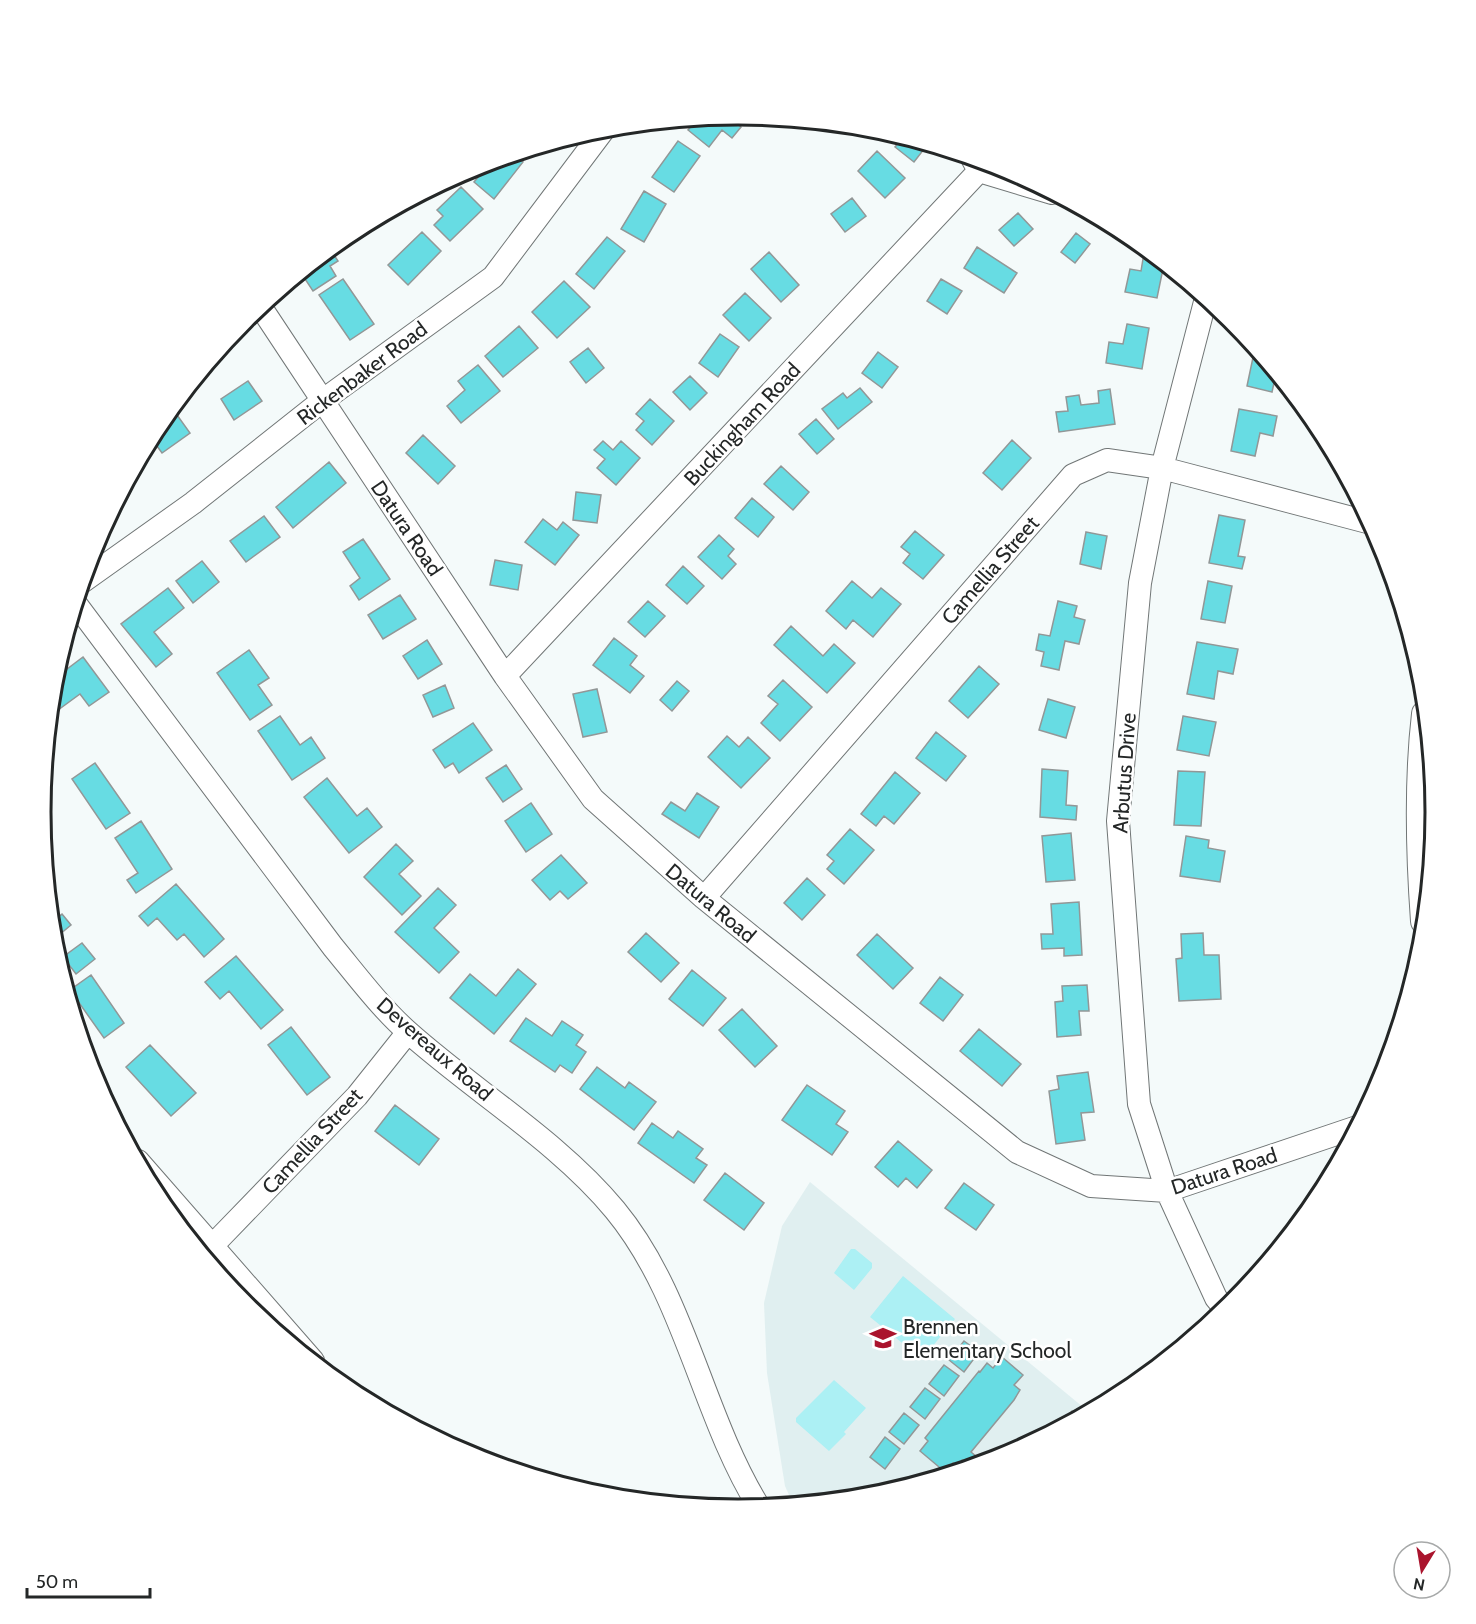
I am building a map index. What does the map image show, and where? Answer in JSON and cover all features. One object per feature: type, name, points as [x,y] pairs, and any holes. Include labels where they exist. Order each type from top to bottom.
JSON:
[{"type":"main road","points":[[1422,749],[1420,851],[1422,877]]},
{"type":"street","name":"Rickenbaker Road","points":[[94,574],[193,503],[322,401],[493,277],[596,140]]},
{"type":"street","name":"Buckingham Road","points":[[506,676],[973,166]]},
{"type":"street","name":"Arbutus Drive","points":[[1204,307],[1162,468],[1140,583],[1118,821],[1139,1104],[1167,1191],[1220,1302]]},
{"type":"street","name":"Datura Road","points":[[265,314],[506,676],[593,799],[704,898],[1017,1152],[1091,1186],[1167,1191],[1346,1131]]},
{"type":"street","name":"Camellia Street","points":[[704,898],[1073,475],[1107,460],[1162,468],[1360,520]]},
{"type":"street","name":"Devereaux Road","points":[[81,611],[333,947],[369,991],[408,1032],[558,1154],[614,1209],[635,1237],[657,1273],[720,1429],[753,1499]]},
{"type":"street","name":"Camellia Street","points":[[212,1246],[357,1096],[408,1032]]},
{"type":"street","points":[[168,1196],[284,1328]]},
{"type":"shaded area","name":"Brennen Elementary School","points":[[810,1182],[1082,1406],[1001,1447],[959,1463],[872,1486],[790,1497],[785,1486],[767,1373],[764,1303],[782,1226]]},
{"type":"shaded area","points":[[851,1249],[855,1249],[872,1263],[872,1268],[854,1290],[834,1273]]},
{"type":"shaded area","points":[[903,1276],[955,1319],[922,1359],[870,1317]]},
{"type":"shaded area","points":[[834,1380],[866,1408],[829,1451],[796,1422],[796,1418]]},
{"type":"building","points":[[738,125],[741,127],[732,138],[722,130],[709,147],[688,130],[693,126]]},
{"type":"building","points":[[678,141],[700,156],[674,192],[652,177]]},
{"type":"building","points":[[898,144],[923,150],[914,162],[895,147]]},
{"type":"building","points":[[877,151],[905,178],[885,198],[858,171]]},
{"type":"building","points":[[517,161],[523,162],[494,199],[474,182],[480,175]]},
{"type":"building","points":[[461,187],[483,209],[450,241],[434,225],[443,216],[437,210]]},
{"type":"building","points":[[644,191],[666,204],[644,242],[621,229]]},
{"type":"building","points":[[852,198],[866,216],[845,232],[831,214]]},
{"type":"building","points":[[1018,213],[1033,229],[1014,246],[999,230]]},
{"type":"building","points":[[422,232],[441,251],[408,285],[388,265]]},
{"type":"building","points":[[1076,233],[1090,244],[1075,263],[1061,252]]},
{"type":"building","points":[[607,237],[625,251],[594,289],[576,274]]},
{"type":"building","points":[[977,247],[1017,273],[1004,293],[964,268]]},
{"type":"building","points":[[769,252],[799,285],[781,302],[751,269]]},
{"type":"building","points":[[335,256],[338,261],[330,266],[336,276],[313,291],[305,279]]},
{"type":"building","points":[[1143,259],[1162,272],[1157,298],[1125,292],[1130,269],[1141,271]]},
{"type":"building","points":[[343,279],[374,324],[350,340],[319,295]]},
{"type":"building","points":[[941,279],[962,291],[947,314],[927,301]]},
{"type":"building","points":[[564,281],[590,307],[557,338],[532,312]]},
{"type":"building","points":[[745,293],[771,318],[749,341],[723,315]]},
{"type":"building","points":[[1127,324],[1149,328],[1142,369],[1106,363],[1109,342],[1123,344]]},
{"type":"building","points":[[519,326],[538,348],[503,377],[485,356]]},
{"type":"building","points":[[720,334],[739,347],[718,377],[699,363]]},
{"type":"building","points":[[588,348],[604,368],[586,383],[570,362]]},
{"type":"building","points":[[878,352],[898,367],[882,388],[862,373]]},
{"type":"building","points":[[1253,357],[1274,383],[1272,392],[1247,386]]},
{"type":"building","points":[[478,365],[500,391],[461,423],[447,406],[465,390],[458,381]]},
{"type":"building","points":[[690,376],[707,393],[690,410],[673,392]]},
{"type":"building","points":[[248,381],[262,401],[234,420],[221,399]]},
{"type":"building","points":[[860,388],[872,402],[838,429],[822,409],[843,393],[847,398]]},
{"type":"building","points":[[1110,389],[1115,424],[1059,432],[1056,412],[1068,411],[1066,397],[1079,395],[1081,405],[1099,403],[1098,391]]},
{"type":"building","points":[[650,399],[674,421],[652,445],[636,430],[644,421],[636,414]]},
{"type":"building","points":[[1239,409],[1277,416],[1273,436],[1260,433],[1255,456],[1231,451]]},
{"type":"building","points":[[177,416],[190,433],[162,453],[157,446]]},
{"type":"building","points":[[816,419],[834,439],[817,454],[799,434]]},
{"type":"building","points":[[423,435],[455,466],[438,484],[406,453]]},
{"type":"building","points":[[1012,440],[1031,458],[1002,490],[983,473]]},
{"type":"building","points":[[603,441],[613,450],[621,441],[640,458],[616,485],[597,468],[605,459],[594,450]]},
{"type":"building","points":[[329,462],[346,483],[293,528],[276,507]]},
{"type":"building","points":[[781,466],[809,492],[793,510],[764,484]]},
{"type":"building","points":[[576,492],[601,495],[597,523],[573,520]]},
{"type":"building","points":[[752,498],[774,517],[758,537],[735,518]]},
{"type":"building","points":[[1219,515],[1245,520],[1238,556],[1245,557],[1242,569],[1209,563]]},
{"type":"building","points":[[264,516],[280,537],[246,562],[230,541]]},
{"type":"building","points":[[543,519],[557,530],[563,522],[579,535],[555,565],[525,542]]},
{"type":"building","points":[[915,531],[944,555],[923,579],[903,563],[910,554],[901,547]]},
{"type":"building","points":[[1086,532],[1107,536],[1101,569],[1080,564]]},
{"type":"building","points":[[719,535],[734,549],[728,556],[736,564],[722,579],[698,557]]},
{"type":"building","points":[[363,539],[390,579],[359,600],[350,586],[360,578],[343,552]]},
{"type":"building","points":[[495,560],[522,565],[518,590],[490,585]]},
{"type":"building","points":[[202,561],[219,582],[193,603],[176,581]]},
{"type":"building","points":[[683,566],[704,586],[687,604],[666,585]]},
{"type":"building","points":[[852,581],[872,598],[881,588],[901,604],[873,637],[853,620],[846,629],[826,611]]},
{"type":"building","points":[[1208,581],[1232,586],[1225,623],[1201,619]]},
{"type":"building","points":[[168,588],[184,608],[154,632],[172,654],[156,667],[121,624]]},
{"type":"building","points":[[400,595],[416,619],[383,639],[368,615]]},
{"type":"building","points":[[648,601],[665,616],[645,637],[628,622]]},
{"type":"building","points":[[1058,601],[1077,606],[1074,617],[1085,620],[1079,644],[1065,641],[1059,670],[1041,666],[1044,652],[1036,650],[1039,634],[1050,636]]},
{"type":"building","points":[[791,626],[823,656],[834,644],[855,663],[827,693],[774,645]]},
{"type":"building","points":[[614,638],[637,656],[630,665],[644,676],[630,693],[593,665]]},
{"type":"building","points":[[427,640],[442,664],[418,679],[403,656]]},
{"type":"building","points":[[1197,642],[1238,649],[1233,674],[1218,671],[1214,699],[1187,694]]},
{"type":"building","points":[[249,650],[269,678],[258,685],[272,705],[250,720],[217,673]]},
{"type":"building","points":[[83,657],[109,692],[89,706],[80,694],[59,709],[66,670]]},
{"type":"building","points":[[979,666],[999,684],[968,718],[949,701]]},
{"type":"building","points":[[783,680],[812,707],[780,741],[761,723],[778,704],[768,696]]},
{"type":"building","points":[[677,681],[689,691],[672,711],[660,700]]},
{"type":"building","points":[[445,685],[454,708],[433,717],[423,695]]},
{"type":"building","points":[[597,689],[607,732],[583,737],[573,694]]},
{"type":"building","points":[[1048,699],[1075,707],[1066,738],[1039,730]]},
{"type":"building","points":[[280,716],[300,745],[311,737],[325,758],[292,780],[258,731]]},
{"type":"building","points":[[1183,716],[1216,722],[1209,756],[1177,750]]},
{"type":"building","points":[[473,723],[492,750],[459,773],[453,763],[445,768],[433,750]]},
{"type":"building","points":[[936,732],[966,756],[946,781],[916,758]]},
{"type":"building","points":[[727,736],[739,747],[748,737],[770,758],[741,788],[708,757]]},
{"type":"building","points":[[95,763],[130,813],[106,829],[72,779]]},
{"type":"building","points":[[506,765],[522,789],[503,802],[486,778]]},
{"type":"building","points":[[1042,769],[1068,771],[1066,805],[1077,806],[1076,820],[1040,817]]},
{"type":"building","points":[[1178,771],[1205,772],[1201,826],[1174,825]]},
{"type":"building","points":[[895,772],[920,793],[894,824],[884,816],[876,826],[861,814]]},
{"type":"building","points":[[327,778],[357,816],[367,808],[382,827],[349,853],[304,797]]},
{"type":"building","points":[[697,793],[719,807],[699,838],[662,814],[671,802],[685,811]]},
{"type":"building","points":[[531,803],[552,834],[526,852],[505,821]]},
{"type":"building","points":[[141,821],[172,869],[136,893],[127,880],[138,873],[115,838]]},
{"type":"building","points":[[850,829],[874,850],[844,884],[827,869],[834,861],[827,855]]},
{"type":"building","points":[[1071,833],[1075,880],[1046,882],[1042,836]]},
{"type":"building","points":[[1186,836],[1209,840],[1208,848],[1225,851],[1220,882],[1180,876]]},
{"type":"building","points":[[396,844],[413,861],[399,874],[421,896],[402,915],[364,877]]},
{"type":"building","points":[[561,855],[587,883],[568,899],[560,891],[550,900],[532,880]]},
{"type":"building","points":[[807,878],[825,895],[802,920],[784,903]]},
{"type":"building","points":[[176,884],[224,939],[204,957],[184,934],[177,940],[157,918],[148,926],[139,916]]},
{"type":"building","points":[[438,888],[456,905],[434,928],[459,952],[439,973],[395,932]]},
{"type":"building","points":[[1079,902],[1082,955],[1064,956],[1064,948],[1042,949],[1041,934],[1053,934],[1051,904]]},
{"type":"building","points":[[62,914],[71,925],[62,933],[59,916]]},
{"type":"building","points":[[646,933],[679,963],[661,982],[628,952]]},
{"type":"building","points":[[1203,933],[1204,955],[1219,955],[1221,999],[1179,1001],[1176,959],[1182,958],[1181,934]]},
{"type":"building","points":[[877,934],[913,968],[893,989],[857,955]]},
{"type":"building","points":[[82,943],[95,959],[76,974],[68,964],[66,955]]},
{"type":"building","points":[[236,956],[283,1010],[261,1029],[229,991],[220,999],[205,982]]},
{"type":"building","points":[[518,969],[536,984],[494,1034],[450,998],[470,974],[496,996]]},
{"type":"building","points":[[692,970],[726,998],[703,1026],[669,999]]},
{"type":"building","points":[[91,975],[124,1023],[104,1038],[77,1000],[73,988]]},
{"type":"building","points":[[940,977],[963,995],[943,1021],[920,1003]]},
{"type":"building","points":[[1087,985],[1089,1011],[1079,1011],[1081,1035],[1057,1037],[1055,1002],[1063,1001],[1062,986]]},
{"type":"building","points":[[742,1009],[777,1046],[755,1067],[719,1030]]},
{"type":"building","points":[[526,1018],[552,1036],[562,1021],[583,1035],[576,1045],[586,1052],[572,1073],[560,1065],[555,1072],[510,1041]]},
{"type":"building","points":[[291,1027],[330,1077],[307,1095],[268,1045]]},
{"type":"building","points":[[979,1029],[1021,1064],[1002,1086],[960,1051]]},
{"type":"building","points":[[150,1045],[196,1093],[171,1116],[126,1067]]},
{"type":"building","points":[[597,1067],[625,1088],[629,1082],[656,1102],[634,1130],[580,1089]]},
{"type":"building","points":[[1088,1072],[1094,1112],[1081,1113],[1085,1140],[1056,1144],[1049,1091],[1059,1089],[1057,1076]]},
{"type":"building","points":[[807,1085],[845,1111],[836,1124],[848,1132],[832,1155],[782,1120]]},
{"type":"building","points":[[395,1105],[439,1139],[419,1165],[375,1131]]},
{"type":"building","points":[[652,1123],[673,1138],[678,1131],[703,1149],[696,1158],[707,1165],[694,1183],[638,1143]]},
{"type":"building","points":[[898,1141],[932,1170],[917,1188],[906,1178],[898,1187],[875,1167]]},
{"type":"building","points":[[725,1173],[764,1203],[744,1230],[704,1200]]},
{"type":"building","points":[[964,1183],[994,1205],[976,1230],[945,1208]]},
{"type":"building","points":[[964,1341],[979,1352],[964,1372],[949,1360]]},
{"type":"building","points":[[1002,1357],[1023,1375],[1014,1385],[1020,1390],[971,1452],[976,1456],[941,1468],[920,1451],[928,1441],[925,1438],[979,1371],[987,1363],[993,1368]]},
{"type":"building","points":[[944,1365],[959,1376],[944,1396],[929,1384]]},
{"type":"building","points":[[925,1388],[940,1399],[925,1419],[910,1407]]},
{"type":"building","points":[[904,1413],[919,1425],[904,1444],[889,1432]]},
{"type":"building","points":[[885,1437],[900,1449],[885,1469],[870,1457]]},
{"type":"place","name":"Brennen Elementary School","points":[[883,1338]]}]
